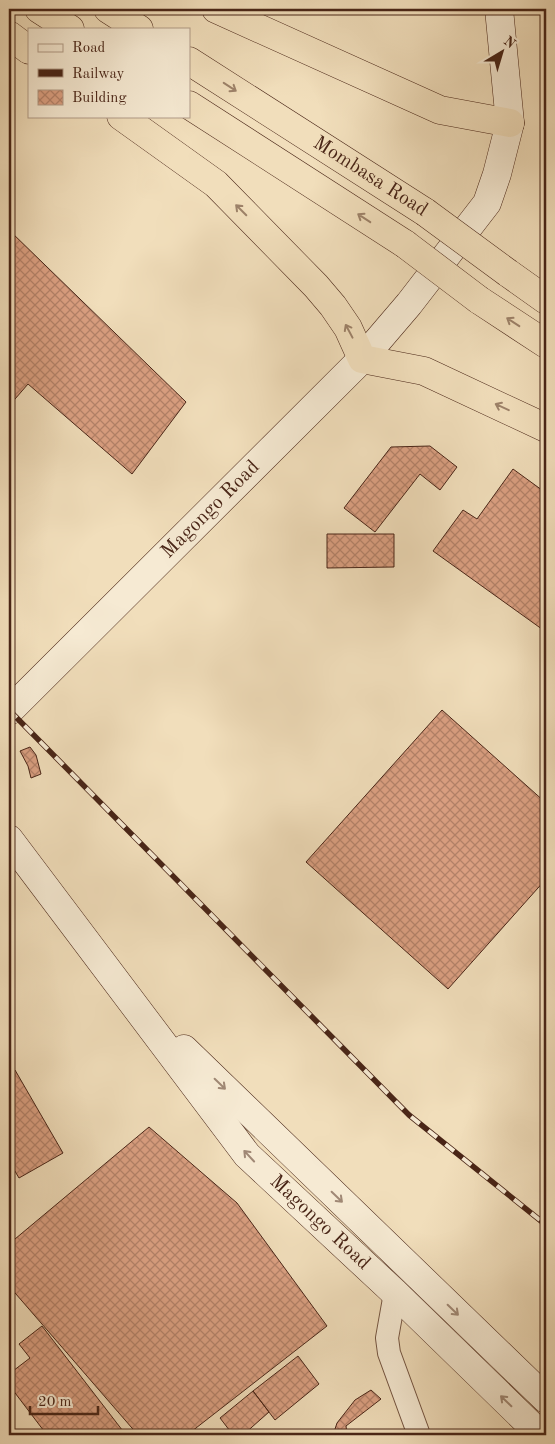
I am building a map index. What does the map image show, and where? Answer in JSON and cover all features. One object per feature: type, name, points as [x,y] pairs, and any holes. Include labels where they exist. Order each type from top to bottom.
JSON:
[{"type":"highway","points":[[39,9],[68,28]]},
{"type":"highway","points":[[108,9],[137,28]]},
{"type":"highway","points":[[216,9],[440,110],[510,122]]},
{"type":"highway","points":[[9,35],[28,49]]},
{"type":"highway","name":"Mombasa Road","points":[[190,62],[426,212],[546,300]]},
{"type":"highway","name":"Mombasa Road","points":[[190,106],[405,244],[480,300],[546,344]]},
{"type":"highway","points":[[124,118],[223,191],[316,286],[333,306],[348,328],[362,359],[424,371],[546,428]]},
{"type":"main road","name":"Magongo Road","points":[[9,711],[362,359],[409,304],[487,203],[497,174],[510,122],[499,9]]},
{"type":"main road","name":"Magongo Road","points":[[9,839],[247,1155],[395,1293],[540,1435]]},
{"type":"main road","name":"Magongo Road","points":[[122,989],[546,1400]]},
{"type":"street","points":[[395,1293],[387,1338],[389,1354],[419,1435]]},
{"type":"building","points":[[9,230],[186,402],[132,474],[28,384],[9,406]]},
{"type":"building","points":[[430,446],[457,467],[440,490],[420,474],[375,532],[344,508],[391,447]]},
{"type":"building","points":[[513,469],[546,493],[546,632],[433,551],[463,510],[477,519]]},
{"type":"building","points":[[327,534],[394,534],[394,567],[327,568]]},
{"type":"building","points":[[442,710],[546,803],[546,879],[448,989],[306,862]]},
{"type":"building","points":[[30,747],[36,755],[41,774],[31,778],[28,766],[20,751]]},
{"type":"building","points":[[15,1070],[63,1153],[19,1178],[9,1161],[9,1073]]},
{"type":"building","points":[[149,1127],[237,1203],[327,1326],[187,1435],[138,1435],[9,1286],[9,1244]]},
{"type":"building","points":[[42,1326],[126,1435],[47,1435],[9,1385],[9,1374],[30,1358],[19,1344]]},
{"type":"building","points":[[298,1356],[319,1384],[275,1420],[253,1391]]},
{"type":"building","points":[[371,1390],[381,1399],[346,1426],[347,1435],[333,1435],[337,1423],[355,1400]]},
{"type":"building","points":[[253,1391],[269,1412],[243,1435],[233,1435],[220,1418]]},
{"type":"railway","points":[[9,710],[409,1115],[546,1225]]}]
